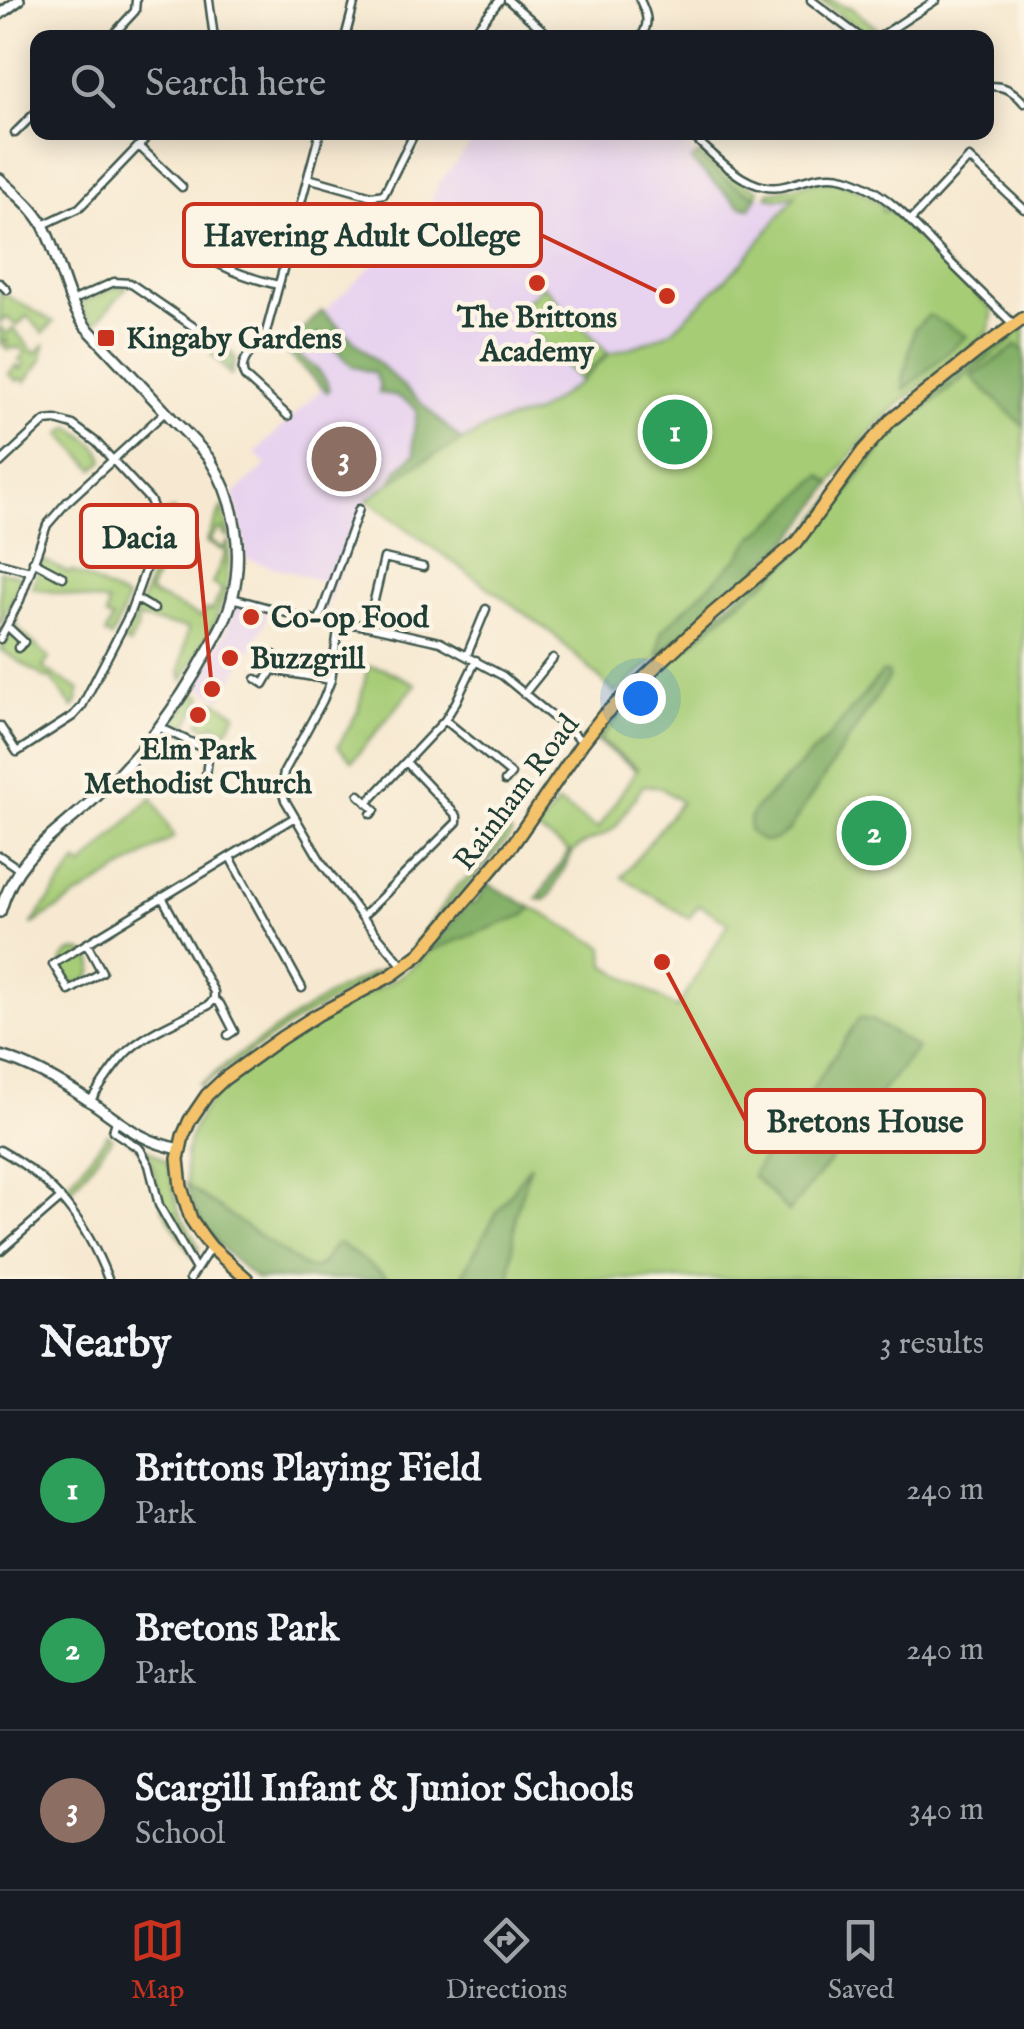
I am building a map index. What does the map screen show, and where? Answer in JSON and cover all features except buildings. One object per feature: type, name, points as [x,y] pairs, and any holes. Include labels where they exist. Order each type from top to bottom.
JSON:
[{"type":"main road","name":"Rainham Road","points":[[179,1154],[197,1107],[224,1079],[317,1015],[404,967],[432,941],[513,844],[583,742],[620,699],[796,543],[891,420],[1019,322]]},
{"type":"main road","points":[[179,1154],[178,1173],[191,1219],[211,1247],[247,1279]]},
{"type":"street","points":[[0,14],[19,0]]},
{"type":"street","points":[[117,30],[135,11],[136,0]]},
{"type":"street","points":[[208,0],[213,30]]},
{"type":"street","points":[[347,30],[355,0]]},
{"type":"street","points":[[476,30],[504,0],[542,30]]},
{"type":"street","points":[[640,0],[648,19],[646,30]]},
{"type":"street","points":[[812,0],[851,30]]},
{"type":"street","points":[[890,30],[936,0]]},
{"type":"street","points":[[1013,91],[1024,82]]},
{"type":"street","points":[[994,86],[1013,91],[1024,103]]},
{"type":"street","points":[[15,133],[30,118]]},
{"type":"street","points":[[42,225],[79,208],[145,140]]},
{"type":"street","points":[[288,416],[241,371],[242,363],[264,336],[318,140]]},
{"type":"street","points":[[308,178],[372,196],[384,194],[410,140]]},
{"type":"street","points":[[698,140],[752,184],[770,189],[832,176],[868,188],[1019,322]]},
{"type":"street","points":[[139,146],[182,187]]},
{"type":"street","points":[[910,222],[969,158],[1024,209]]},
{"type":"street","points":[[0,179],[42,225],[86,326],[210,459],[224,486],[236,528],[237,556],[226,616],[161,728],[105,789],[50,835],[19,869],[0,912]]},
{"type":"street","points":[[194,249],[240,275],[278,285]]},
{"type":"street","points":[[72,301],[114,282],[125,282],[204,334]]},
{"type":"street","points":[[0,283],[7,290]]},
{"type":"street","points":[[18,648],[24,642],[3,633],[20,600],[47,525],[166,411]]},
{"type":"street","points":[[0,463],[45,421],[73,426],[96,442],[150,500],[159,521],[129,616],[82,706],[74,716],[17,752],[0,726]]},
{"type":"street","points":[[319,620],[358,509]]},
{"type":"street","points":[[368,626],[384,558],[423,567]]},
{"type":"street","points":[[33,561],[63,577]]},
{"type":"street","points":[[0,563],[30,571]]},
{"type":"street","points":[[135,598],[154,609]]},
{"type":"street","points":[[232,598],[319,620],[440,642],[503,676],[583,742]]},
{"type":"street","points":[[467,655],[486,609]]},
{"type":"street","points":[[339,623],[324,700],[284,772],[281,787],[322,863],[404,967]]},
{"type":"street","points":[[256,679],[264,684],[274,655]]},
{"type":"street","points":[[524,694],[553,658]]},
{"type":"street","points":[[367,803],[445,720],[476,660]]},
{"type":"street","points":[[272,670],[330,680]]},
{"type":"street","points":[[445,720],[511,774],[505,781]]},
{"type":"street","points":[[161,728],[209,751],[205,783]]},
{"type":"street","points":[[362,917],[457,822],[457,816],[406,762]]},
{"type":"street","points":[[359,795],[375,810],[371,814]]},
{"type":"street","points":[[87,944],[102,972],[70,991],[53,964],[295,817]]},
{"type":"street","points":[[0,856],[19,869]]},
{"type":"street","points":[[230,857],[302,988]]},
{"type":"street","points":[[90,1102],[130,1049],[214,999],[214,992],[162,896]]},
{"type":"street","points":[[214,999],[234,1031],[228,1034]]},
{"type":"street","points":[[0,1056],[44,1074],[150,1142],[179,1154]]},
{"type":"street","points":[[116,1121],[113,1131],[140,1149],[149,1165],[159,1205],[196,1268]]},
{"type":"street","points":[[0,1150],[41,1178],[78,1218],[108,1279]]},
{"type":"street","points":[[0,1251],[61,1198]]},
{"type":"street","points":[[190,1279],[211,1247]]},
{"type":"shaded area","name":"The Brittons Academy","points":[[474,140],[678,140],[744,191],[779,199],[797,193],[743,262],[671,331],[609,354],[580,382],[536,413],[495,424],[412,467],[367,500],[324,614],[315,614],[325,582],[246,559],[234,494],[267,465],[255,453],[321,389],[283,349],[415,227],[435,204],[431,201],[438,184]]},
{"type":"shaded area","points":[[238,604],[266,611],[267,615],[222,699],[194,685]]},
{"type":"green space","points":[[820,0],[849,6],[879,30],[861,30]]},
{"type":"green space","points":[[703,152],[759,190],[757,196],[732,183],[697,155]]},
{"type":"green space","points":[[697,155],[732,183],[757,196],[750,208],[740,206],[691,161]]},
{"type":"green space","points":[[819,181],[853,187],[883,206],[884,212],[887,208],[993,311],[989,332],[889,413],[860,444],[786,544],[616,694],[553,634],[367,500],[412,467],[495,424],[536,413],[580,382],[609,354],[672,331],[743,262],[796,195],[779,199],[767,197],[769,192]]},
{"type":"green space","points":[[543,285],[608,353],[579,380],[515,313]]},
{"type":"green space","points":[[118,286],[127,287],[94,325],[82,308],[83,302]]},
{"type":"green space","points":[[0,292],[54,322],[43,333],[27,316],[17,326],[6,317],[0,323]]},
{"type":"green space","points":[[322,311],[462,441],[412,467],[391,483],[397,470],[415,454],[417,409],[399,398],[379,393],[374,373],[352,366],[319,334],[302,348],[299,356],[321,374],[330,389],[327,392],[283,349]]},
{"type":"green space","points":[[929,315],[967,336],[904,390],[914,329]]},
{"type":"green space","points":[[0,327],[7,334],[13,328],[35,354],[44,345],[42,360],[25,382],[9,374],[17,366],[21,369],[25,365],[19,360],[25,352],[19,347],[9,350],[4,346],[6,339],[0,344]]},
{"type":"green space","points":[[1024,327],[1024,1279],[256,1279],[212,1238],[194,1203],[186,1170],[189,1141],[201,1114],[220,1090],[271,1048],[412,967],[468,904],[475,903],[488,884],[604,947],[605,965],[677,1008],[729,923],[699,905],[689,918],[622,877],[681,802],[661,788],[644,785],[615,827],[572,853],[537,830],[558,803],[598,829],[636,770],[592,738],[618,705],[789,555],[873,445],[994,345]]},
{"type":"green space","points":[[214,335],[236,358],[231,375],[211,354],[213,348],[206,342]]},
{"type":"green space","points":[[1010,335],[1013,339],[897,430],[828,520],[822,516],[892,425]]},
{"type":"green space","points":[[1017,345],[1024,351],[1024,427],[972,377]]},
{"type":"green space","points":[[70,427],[99,450],[104,461],[94,469],[61,434]]},
{"type":"green space","points":[[821,475],[832,484],[786,544],[658,656],[661,632],[738,558],[753,537]]},
{"type":"green space","points":[[223,507],[229,537],[218,530],[209,541],[223,548],[229,541],[227,589],[214,623],[183,680],[180,672],[188,628],[138,619],[129,645],[123,641],[157,559],[163,514],[174,510],[178,524],[149,593],[201,617],[206,609],[212,611],[222,589],[212,584],[226,552],[206,542]]},
{"type":"green space","points":[[820,519],[825,524],[801,550],[672,661],[600,740],[636,770],[592,738],[618,705]]},
{"type":"green space","points":[[41,559],[127,599],[111,638],[105,634],[112,619],[106,617],[108,603],[33,588]]},
{"type":"green space","points":[[0,571],[21,579],[0,626]]},
{"type":"green space","points":[[18,621],[17,628],[49,658],[43,668],[80,690],[73,708],[50,677],[47,679],[1,650]]},
{"type":"green space","points":[[368,666],[385,669],[416,684],[352,761],[338,746],[358,711]]},
{"type":"green space","points":[[887,672],[887,681],[789,830],[768,841],[759,839],[749,830],[754,810],[827,739],[882,673]]},
{"type":"green space","points":[[194,692],[203,697],[185,727],[203,737],[201,741],[173,726]]},
{"type":"green space","points":[[215,701],[236,713],[227,731],[214,724],[208,728],[199,723]]},
{"type":"green space","points":[[152,797],[174,837],[31,925],[77,862],[82,867]]},
{"type":"green space","points":[[507,830],[512,834],[412,949],[457,886],[483,867]]},
{"type":"green space","points":[[569,851],[572,853],[550,896],[537,899]]},
{"type":"green space","points":[[488,884],[532,908],[525,915],[427,952],[468,904],[475,903]]},
{"type":"green space","points":[[77,951],[88,956],[93,967],[88,978],[77,983],[66,978],[61,967],[66,956]]},
{"type":"green space","points":[[389,966],[298,1020],[201,1086],[199,1084],[337,990]]},
{"type":"green space","points":[[859,1018],[872,1020],[917,1048],[857,1121],[808,1096]]},
{"type":"green space","points":[[798,1105],[840,1128],[834,1156],[789,1212],[752,1175]]},
{"type":"green space","points":[[120,1130],[167,1162],[179,1212],[199,1248],[193,1257],[163,1209],[150,1157]]},
{"type":"green space","points":[[108,1134],[112,1138],[67,1195],[63,1191]]},
{"type":"green space","points":[[531,1164],[516,1212],[510,1279],[460,1279],[496,1214]]},
{"type":"green space","points":[[186,1185],[303,1266],[316,1268],[339,1243],[389,1279],[256,1279],[213,1237],[197,1213]]},
{"type":"place","name":"The Brittons Academy","points":[[537,283]]},
{"type":"place","name":"Havering Adult College","points":[[667,296]]},
{"type":"place","name":"Kingaby Gardens","points":[[106,338]]},
{"type":"place","name":"Brittons Playing Field","points":[[675,432]]},
{"type":"place","name":"Scargill Infant & Junior Schools","points":[[344,459]]},
{"type":"place","name":"Co-op Food","points":[[251,617]]},
{"type":"place","name":"Buzzgrill","points":[[230,658]]},
{"type":"place","name":"Dacia","points":[[212,689]]},
{"type":"place","name":"Elm Park Methodist Church","points":[[198,715]]},
{"type":"place","name":"Bretons Park","points":[[874,833]]},
{"type":"place","name":"Bretons House","points":[[662,962]]}]
